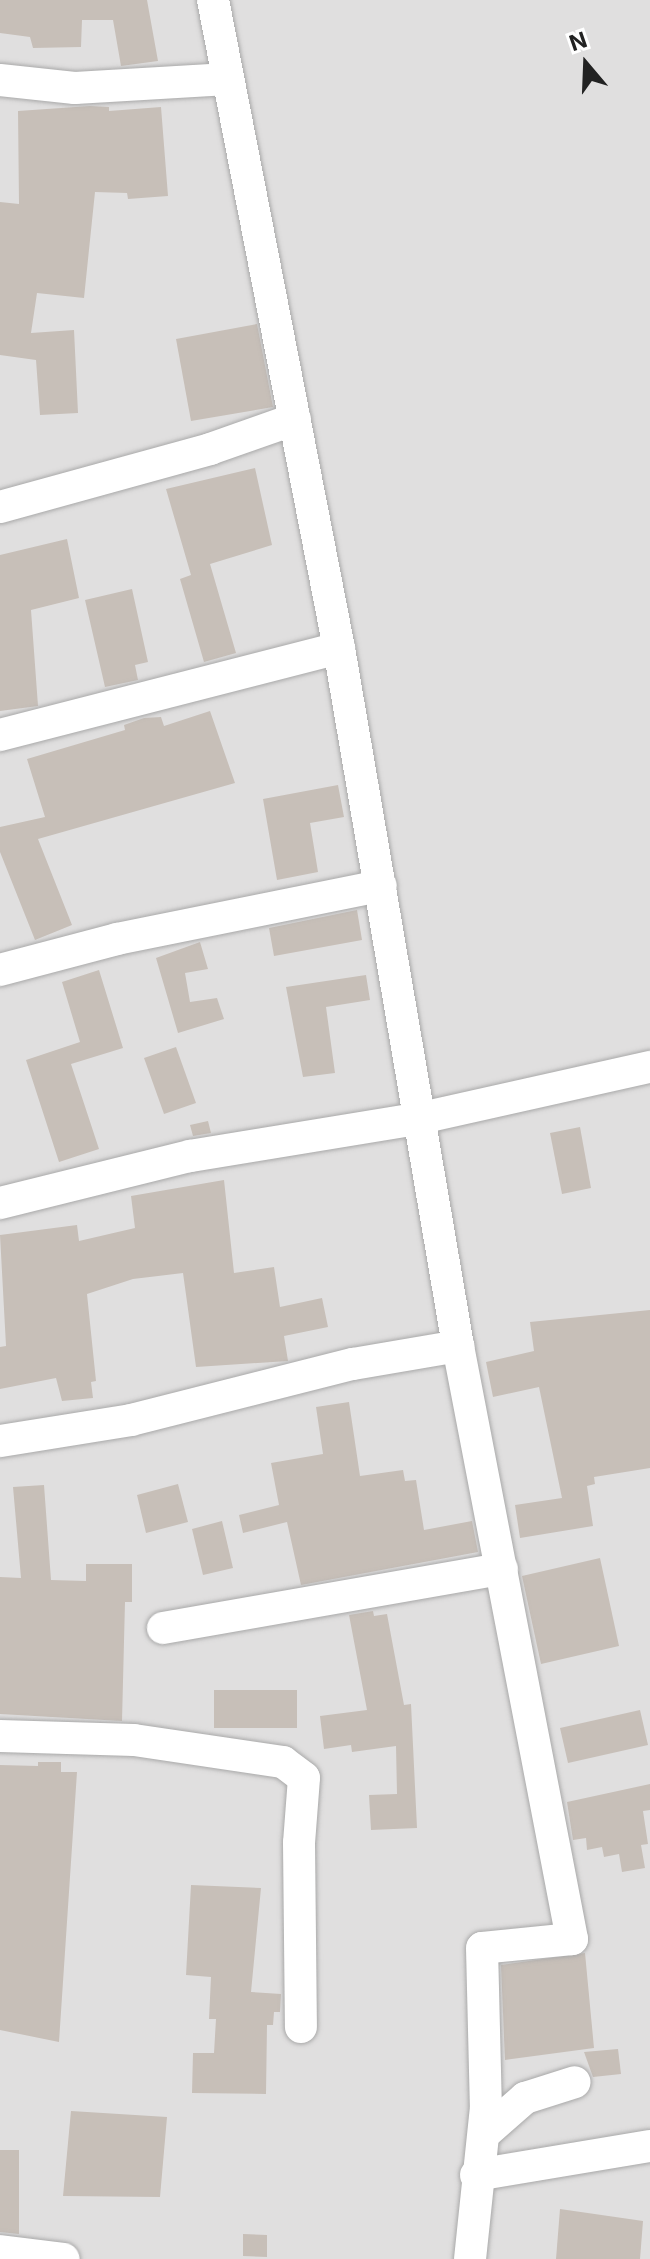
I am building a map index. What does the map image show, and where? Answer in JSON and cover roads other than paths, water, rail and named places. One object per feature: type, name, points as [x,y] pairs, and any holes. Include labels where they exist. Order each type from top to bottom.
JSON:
[{"type":"street","points":[[213,0],[339,648],[458,1346],[572,1939],[482,1948],[484,2134],[476,2175],[470,2259]]},
{"type":"street","points":[[0,80],[75,88],[228,79]]},
{"type":"street","points":[[0,507],[210,449],[295,419]]},
{"type":"street","points":[[0,735],[339,648]]},
{"type":"street","points":[[0,970],[117,939],[381,886]]},
{"type":"street","points":[[0,1203],[190,1156],[421,1118],[650,1067]]},
{"type":"street","points":[[0,1441],[131,1420],[353,1364],[458,1346]]},
{"type":"street","points":[[163,1628],[502,1569]]},
{"type":"street","points":[[0,1736],[134,1740],[283,1762],[304,1778],[299,1843],[301,2027]]},
{"type":"street","points":[[484,2134],[525,2098],[575,2082]]},
{"type":"street","points":[[476,2175],[650,2146]]},
{"type":"street","points":[[0,2251],[64,2259]]}]
